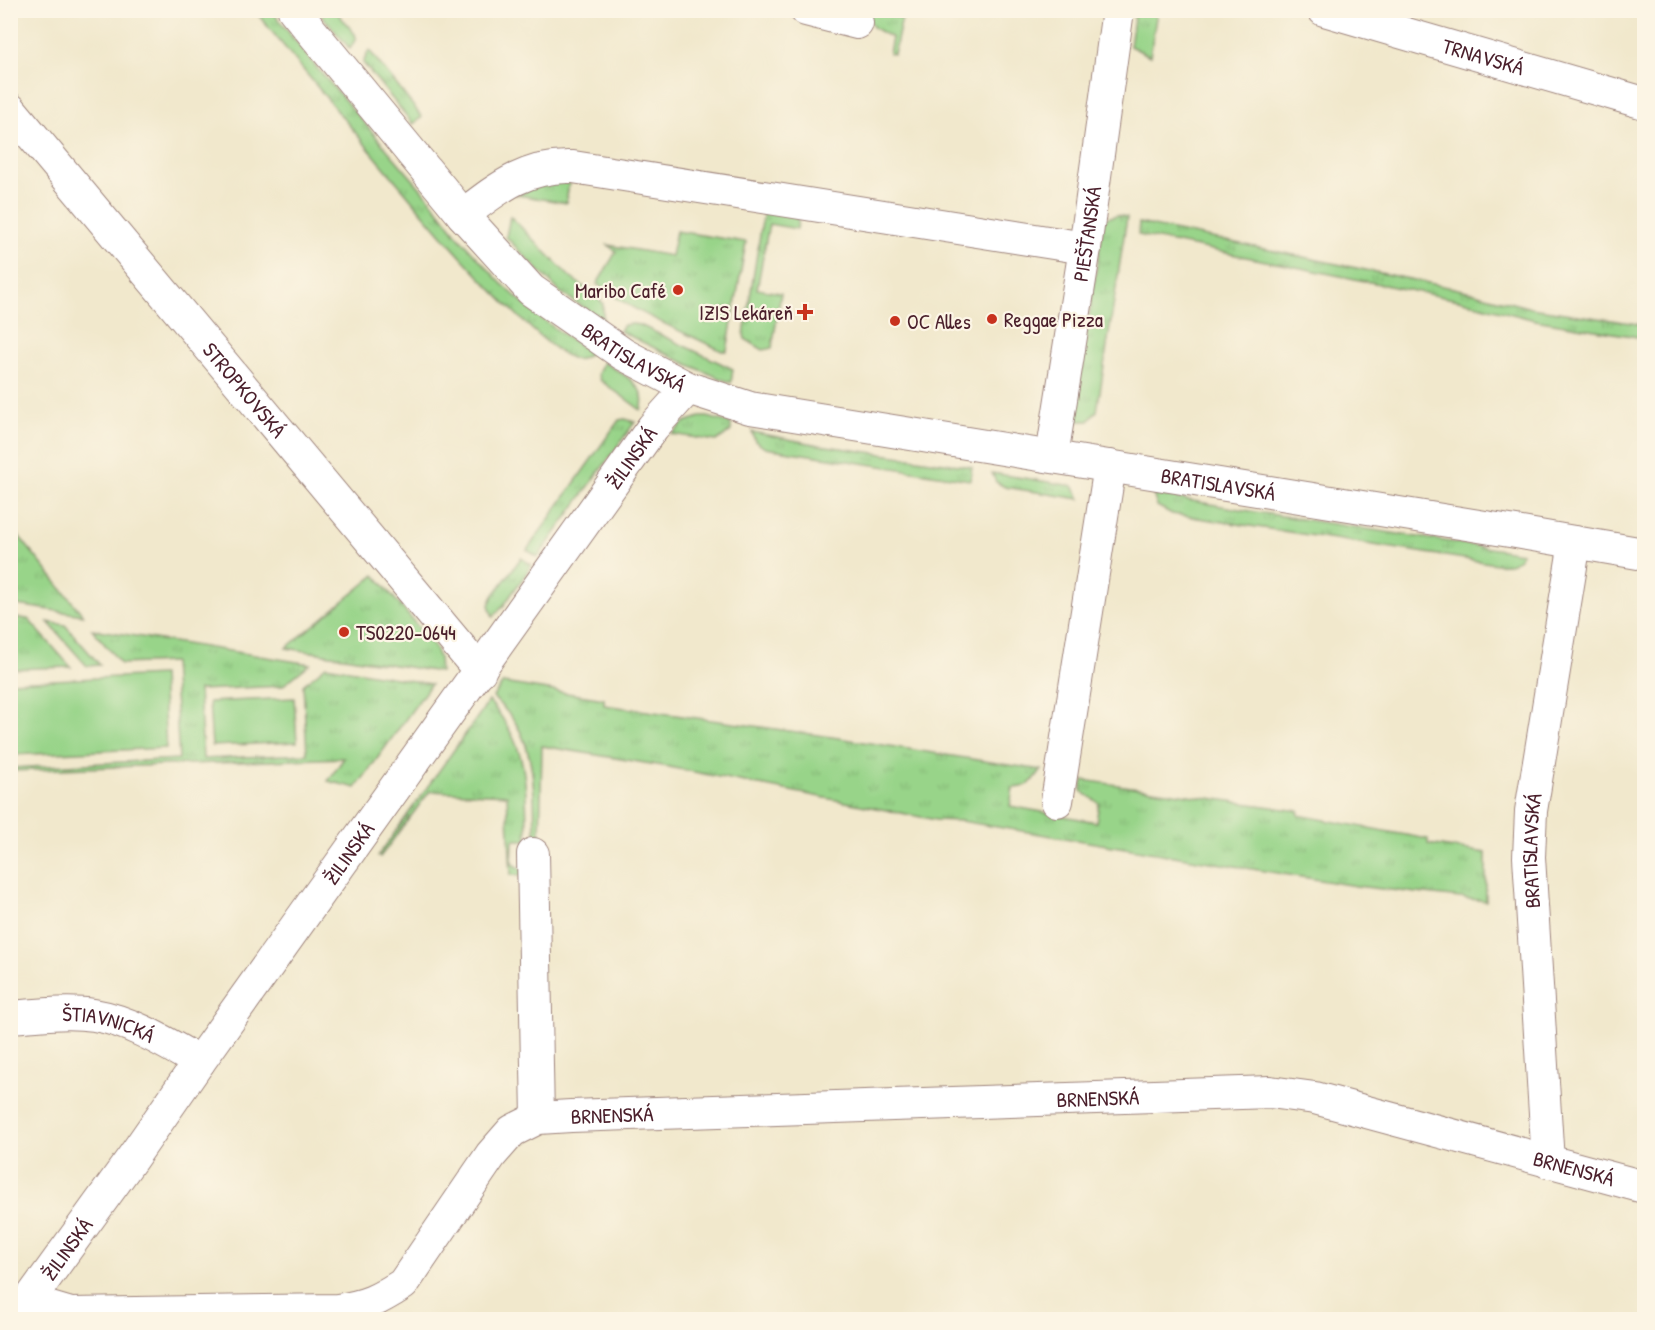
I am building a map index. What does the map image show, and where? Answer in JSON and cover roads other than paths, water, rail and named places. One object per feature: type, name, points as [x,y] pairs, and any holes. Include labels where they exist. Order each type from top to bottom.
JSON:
[{"type":"street","name":"BRATISLAVSKÁ","points":[[294,10],[463,215],[531,290],[623,354],[688,388],[750,408],[1644,554]]},
{"type":"street","points":[[806,10],[857,23]]},
{"type":"street","name":"PIEŠŤANSKÁ","points":[[1052,456],[1085,248],[1118,10]]},
{"type":"street","name":"TRNAVSKÁ","points":[[1324,10],[1644,104]]},
{"type":"street","name":"STROPKOVSKÁ","points":[[10,109],[480,671]]},
{"type":"street","points":[[463,215],[488,195],[532,171],[554,166],[573,167],[1085,248]]},
{"type":"street","name":"ŽILINSKÁ","points":[[21,1310],[133,1157],[653,427],[688,388]]},
{"type":"street","points":[[1057,801],[1110,466]]},
{"type":"street","name":"BRATISLAVSKÁ","points":[[1548,1162],[1529,846],[1531,811],[1575,542]]},
{"type":"street","points":[[533,854],[538,1118]]},
{"type":"street","name":"ŠTIAVNICKÁ","points":[[10,1017],[94,1015],[135,1028],[199,1062]]},
{"type":"street","name":"BRNENSKÁ","points":[[21,1310],[71,1314],[337,1310],[361,1307],[403,1284],[491,1155],[512,1131],[538,1118],[1270,1092],[1315,1098],[1644,1187]]},
{"type":"place","name":"Maribo Café","points":[[678,290]]},
{"type":"place","name":"IZIS Lekáreň","points":[[805,312]]},
{"type":"place","name":"Reggae Pizza","points":[[992,319]]},
{"type":"place","name":"OC Alles","points":[[895,321]]},
{"type":"place","name":"TS0220-0644","points":[[344,632]]}]
